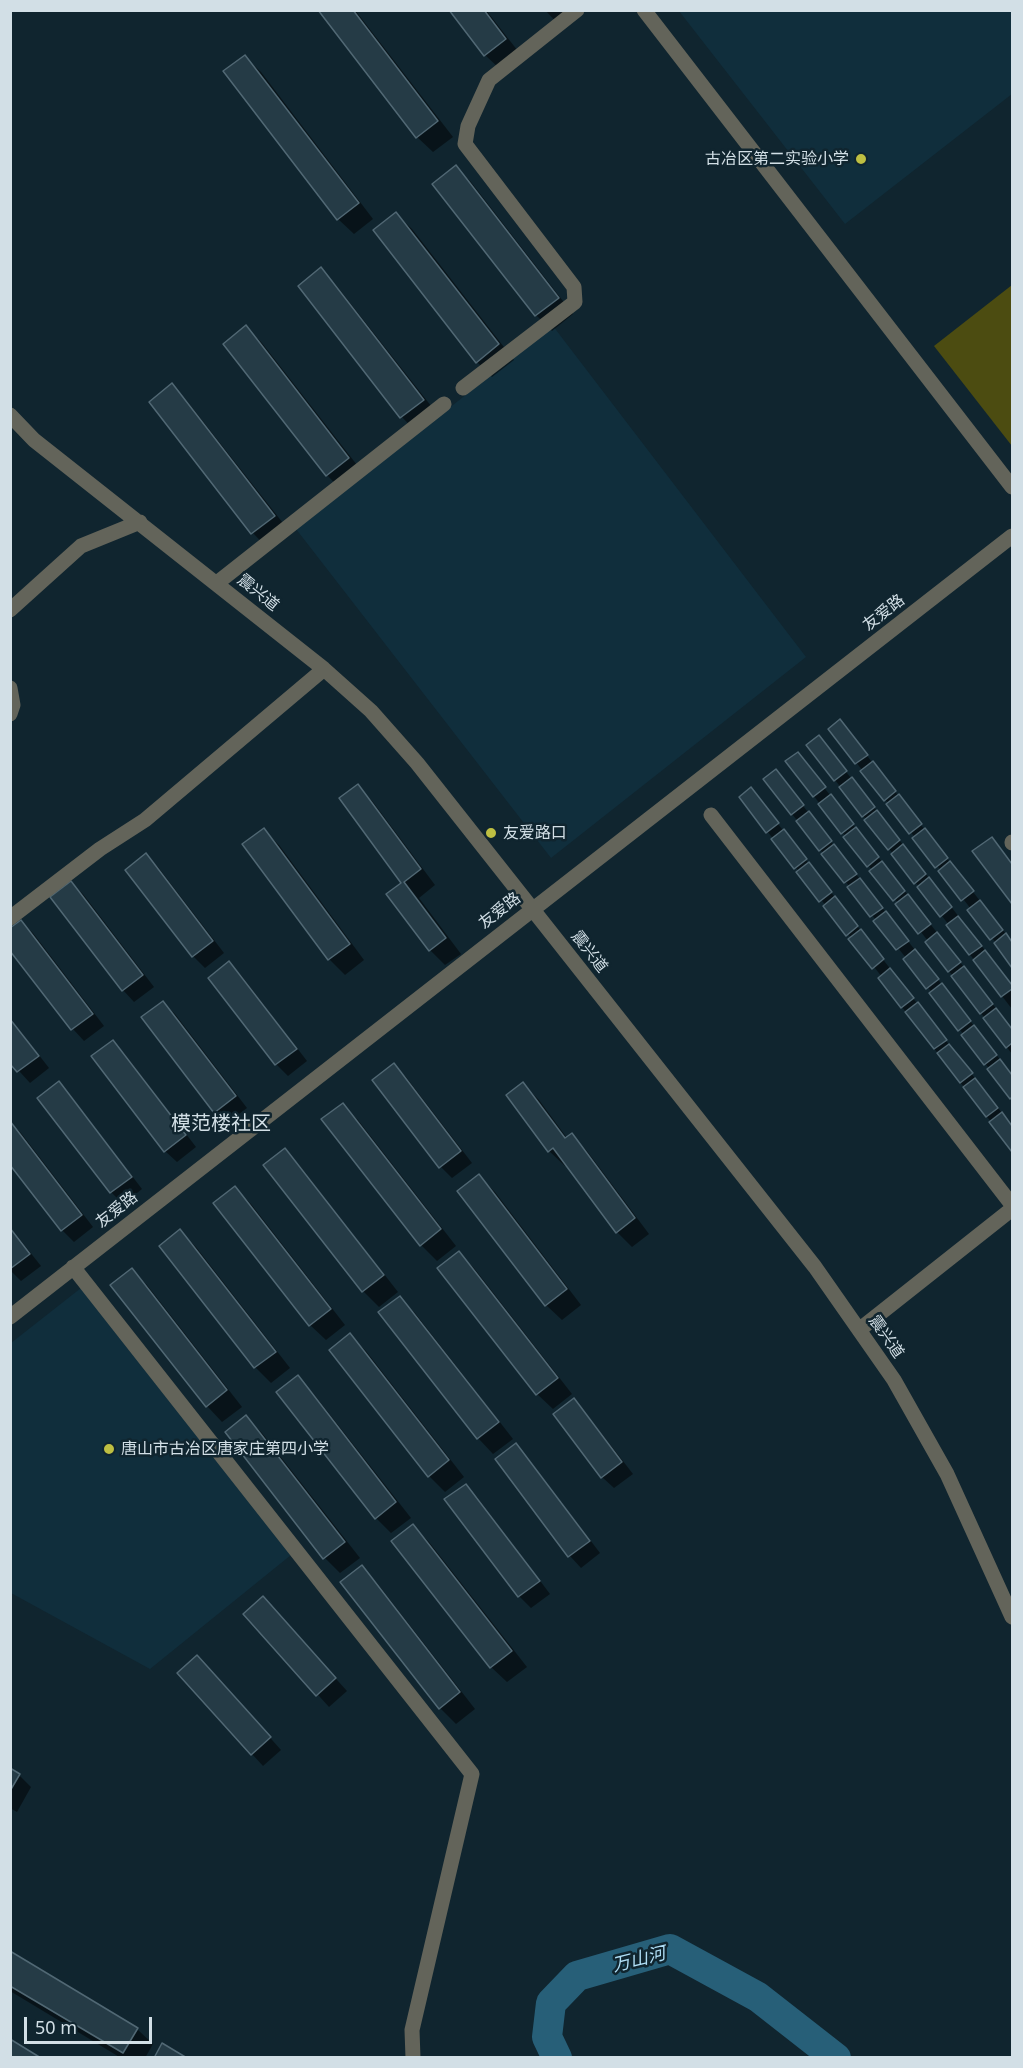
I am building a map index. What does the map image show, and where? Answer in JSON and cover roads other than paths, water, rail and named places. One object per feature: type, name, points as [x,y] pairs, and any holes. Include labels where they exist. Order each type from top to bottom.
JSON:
[{"type":"street","points":[[463,388],[575,302],[574,287],[465,144],[468,126],[489,80],[577,10]]},
{"type":"street","points":[[644,10],[1012,487]]},
{"type":"street","points":[[217,583],[444,404]]},
{"type":"street","name":"震兴道","points":[[10,415],[34,440],[324,669],[371,711],[417,763],[815,1267],[894,1380],[947,1474],[1012,1617]]},
{"type":"street","points":[[10,610],[81,546],[140,522]]},
{"type":"street","name":"友爱路","points":[[10,1317],[1012,536]]},
{"type":"street","points":[[10,918],[100,849],[145,820],[324,669]]},
{"type":"street","points":[[10,688],[13,705],[10,714]]},
{"type":"street","points":[[711,815],[1012,1205]]},
{"type":"street","points":[[859,1330],[1012,1209]]},
{"type":"street","points":[[73,1267],[472,1774],[412,2030],[413,2058]]},
{"type":"waterway","name":"万山河","points":[[557,2058],[547,2037],[551,2003],[577,1976],[670,1949],[758,1997],[836,2058]]},
{"type":"place","name":"古冶区第二实验小学","points":[[861,159]]},
{"type":"place","name":"友爱路口","points":[[491,833]]},
{"type":"place","name":"唐山市古冶区唐家庄第四小学","points":[[109,1449]]},
{"type":"district","name":"模范楼社区","points":[[221,1124]]}]
